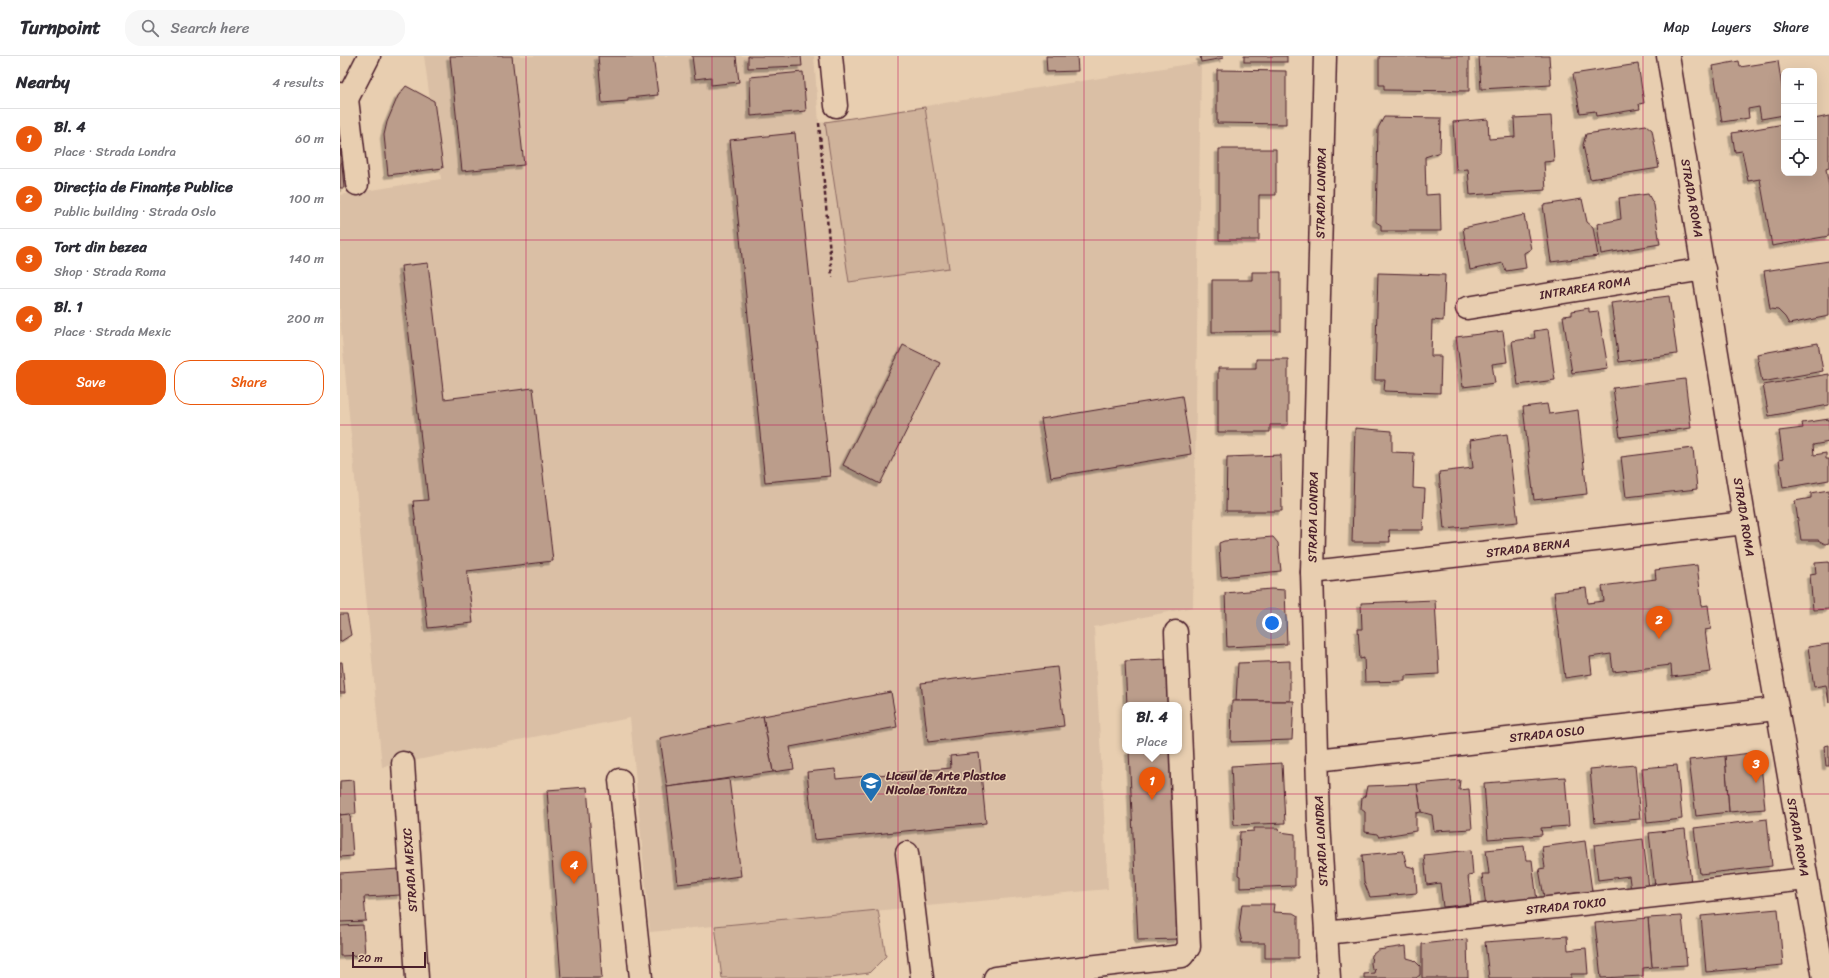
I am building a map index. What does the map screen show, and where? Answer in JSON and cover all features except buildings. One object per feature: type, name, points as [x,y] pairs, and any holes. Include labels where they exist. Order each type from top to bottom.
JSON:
[{"type":"street","points":[[357,184],[344,96],[370,56]]},
{"type":"street","points":[[831,56],[836,106]]},
{"type":"street","name":"STRADA LONDRA","points":[[1325,56],[1312,572],[1317,760],[1329,978]]},
{"type":"street","name":"STRADA ROMA","points":[[1668,56],[1776,709],[1824,978]]},
{"type":"street","name":"INTRAREA ROMA","points":[[1467,308],[1704,269]]},
{"type":"street","name":"STRADA BERNA","points":[[1312,572],[1745,523]]},
{"type":"street","points":[[1176,632],[1179,702]]},
{"type":"street","name":"STRADA OSLO","points":[[1317,760],[1776,709]]},
{"type":"street","points":[[995,978],[1182,956],[1188,951],[1181,754]]},
{"type":"street","name":"STRADA MEXIC","points":[[403,762],[417,978]]},
{"type":"street","points":[[620,780],[641,978]]},
{"type":"street","points":[[907,854],[922,978]]},
{"type":"street","name":"STRADA TOKIO","points":[[1326,933],[1806,879]]},
{"type":"path","points":[[819,123],[832,278]]},
{"type":"shaded area","points":[[424,56],[814,56],[819,123],[1201,62],[1193,607],[1094,627],[1108,889],[650,932],[630,718],[382,767],[340,318],[340,195],[441,179]]},
{"type":"shaded area","points":[[925,107],[949,268],[849,282],[825,122]]},
{"type":"shaded area","points":[[878,910],[886,956],[869,973],[830,978],[722,978],[715,926]]},
{"type":"place","name":"Direcția de Finanțe Publice","points":[[1659,639]]},
{"type":"place","name":"Tort din bezea","points":[[1756,783]]},
{"type":"place","name":"Bl. 4","points":[[1152,800]]},
{"type":"place","name":"Liceul de Arte Plastice Nicolae Tonitza","points":[[871,802]]},
{"type":"place","name":"Bl. 1","points":[[574,884]]}]
